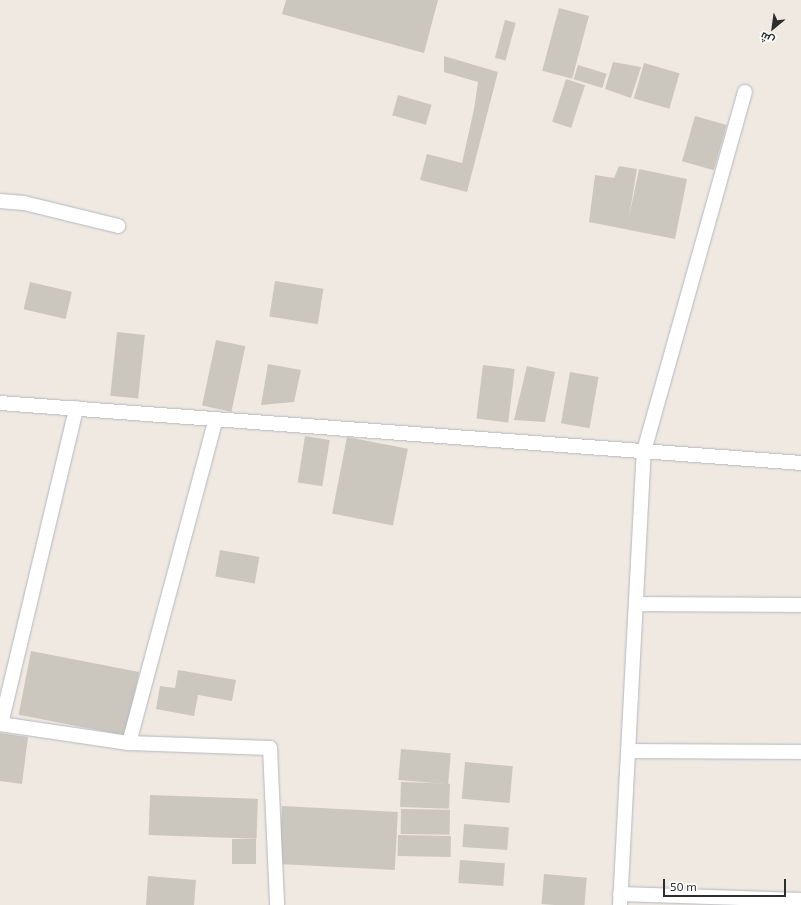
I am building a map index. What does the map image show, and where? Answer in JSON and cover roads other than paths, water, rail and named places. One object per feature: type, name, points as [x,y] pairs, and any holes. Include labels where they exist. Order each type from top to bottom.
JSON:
[{"type":"street","points":[[745,92],[644,451],[620,899],[801,900]]},
{"type":"street","points":[[0,201],[24,203],[118,226]]},
{"type":"street","points":[[0,403],[801,463]]},
{"type":"street","points":[[76,408],[0,724],[129,743],[270,748],[277,905]]},
{"type":"street","points":[[129,743],[216,419]]},
{"type":"street","points":[[636,604],[801,605]]},
{"type":"street","points":[[628,751],[801,752]]}]
